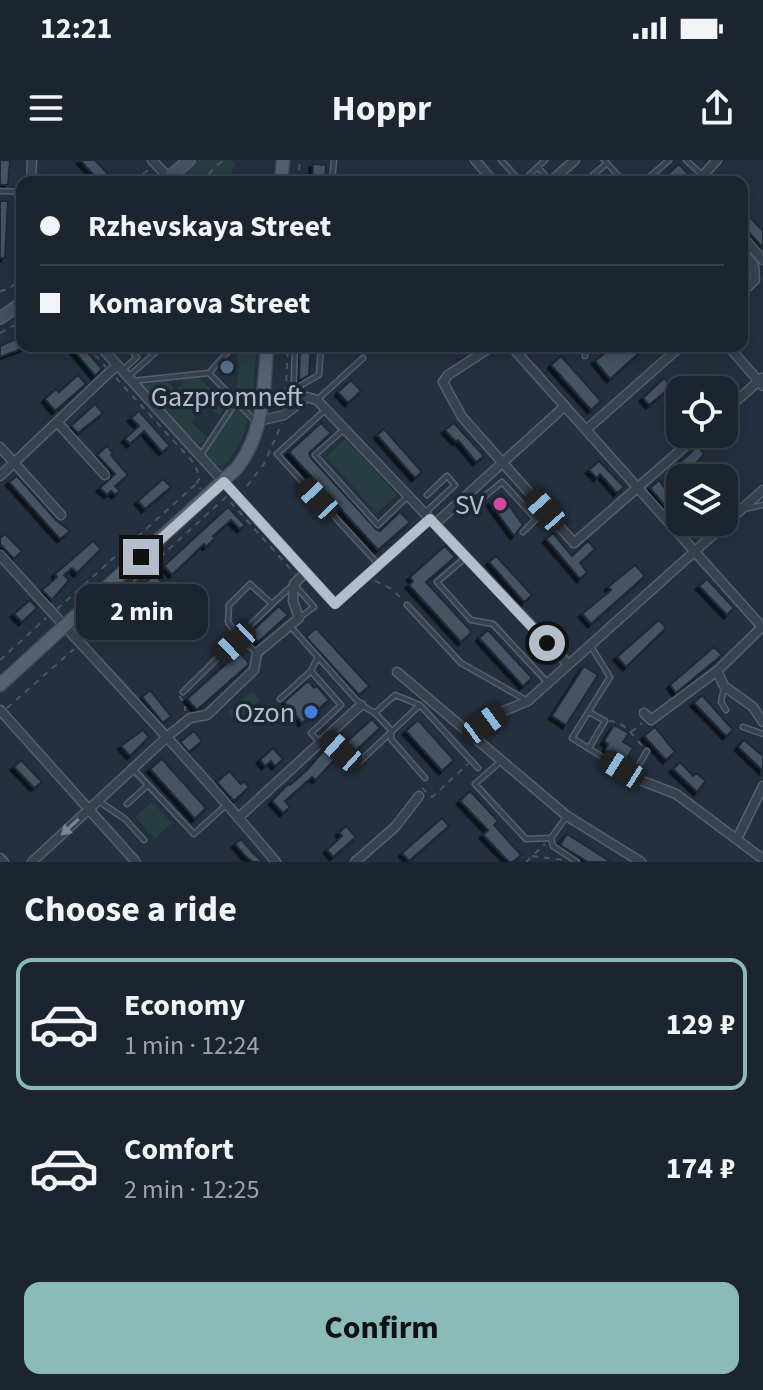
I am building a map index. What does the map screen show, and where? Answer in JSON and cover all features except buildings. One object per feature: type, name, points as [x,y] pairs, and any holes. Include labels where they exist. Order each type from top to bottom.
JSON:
[{"type":"main road","points":[[171,176],[189,160]]},
{"type":"main road","points":[[0,318],[16,302]]},
{"type":"main road","points":[[0,685],[73,636],[224,482],[247,454],[259,423],[266,352]]},
{"type":"street","points":[[475,160],[489,176]]},
{"type":"street","points":[[560,176],[575,160]]},
{"type":"street","points":[[703,176],[717,160]]},
{"type":"street","points":[[748,243],[763,260]]},
{"type":"street","points":[[748,258],[754,265],[755,280],[748,286]]},
{"type":"street","points":[[105,352],[224,482],[299,579],[335,604],[430,519],[503,463],[565,406]]},
{"type":"street","points":[[484,352],[448,375],[443,382],[462,417],[574,543],[683,448]]},
{"type":"street","points":[[516,352],[763,627],[717,671],[651,720],[646,715]]},
{"type":"street","points":[[586,430],[674,352]]},
{"type":"street","points":[[734,352],[762,382],[738,401]]},
{"type":"street","points":[[0,476],[57,422],[122,373]]},
{"type":"street","points":[[259,423],[284,415],[307,397],[317,400],[568,664]]},
{"type":"street","points":[[57,422],[105,475]]},
{"type":"street","points":[[0,447],[61,515]]},
{"type":"street","points":[[470,735],[499,713],[528,701],[763,490]]},
{"type":"street","points":[[0,555],[168,736],[276,862]]},
{"type":"street","points":[[32,862],[168,736],[190,718],[207,715],[254,670],[257,653],[299,618],[293,601],[299,579]]},
{"type":"street","points":[[717,671],[724,686],[753,707],[763,722]]},
{"type":"street","points":[[397,672],[567,816],[641,862]]},
{"type":"street","points":[[238,818],[361,705]]},
{"type":"street","points":[[1,711],[136,862]]},
{"type":"street","points":[[622,769],[632,777],[676,794],[763,859]]},
{"type":"street","points":[[737,839],[763,786]]},
{"type":"street","points":[[355,862],[395,827],[421,792]]},
{"type":"lane","points":[[501,160],[516,176]]},
{"type":"lane","points":[[528,176],[545,160]]},
{"type":"lane","points":[[651,176],[669,160]]},
{"type":"lane","points":[[591,176],[606,161]]},
{"type":"lane","points":[[538,167],[550,176]]},
{"type":"lane","points":[[122,373],[137,357],[133,352]]},
{"type":"lane","points":[[122,373],[154,352]]},
{"type":"lane","points":[[209,373],[228,352]]},
{"type":"lane","points":[[293,407],[295,352]]},
{"type":"lane","points":[[294,389],[319,375],[321,352]]},
{"type":"lane","points":[[585,352],[585,356]]},
{"type":"lane","points":[[317,400],[363,358]]},
{"type":"lane","points":[[122,373],[209,373],[259,423]]},
{"type":"lane","points":[[200,456],[236,402]]},
{"type":"lane","points":[[326,409],[277,454],[379,565]]},
{"type":"lane","points":[[345,429],[315,455],[378,525],[409,496]]},
{"type":"lane","points":[[427,495],[447,476],[455,485],[430,519]]},
{"type":"lane","points":[[485,496],[502,482],[536,519]]},
{"type":"lane","points":[[742,509],[763,505]]},
{"type":"lane","points":[[523,532],[545,510]]},
{"type":"lane","points":[[466,557],[437,582],[471,620],[493,624],[549,683]]},
{"type":"lane","points":[[183,692],[299,579],[314,607],[299,618]]},
{"type":"lane","points":[[257,653],[228,622],[229,605],[250,584],[272,604]]},
{"type":"lane","points":[[407,605],[461,663],[528,701]]},
{"type":"lane","points":[[290,625],[361,705],[375,713],[391,730],[391,739],[425,778]]},
{"type":"lane","points":[[589,645],[610,677],[572,738],[622,769]]},
{"type":"lane","points":[[280,699],[311,671],[318,657]]},
{"type":"lane","points":[[311,671],[341,705],[311,733],[356,765],[420,705]]},
{"type":"lane","points":[[724,686],[721,702],[726,710]]},
{"type":"lane","points":[[375,713],[395,695],[420,705],[478,768]]},
{"type":"lane","points":[[589,712],[605,721],[589,748]]},
{"type":"lane","points":[[743,727],[763,734]]},
{"type":"lane","points":[[632,777],[647,751]]},
{"type":"lane","points":[[501,761],[475,784],[526,839],[551,838]]},
{"type":"lane","points":[[133,769],[194,834],[226,805]]},
{"type":"lane","points":[[127,804],[148,785]]},
{"type":"lane","points":[[98,801],[125,819],[144,840]]},
{"type":"lane","points":[[551,838],[567,816]]},
{"type":"lane","points":[[551,838],[553,846],[576,862]]},
{"type":"path","points":[[206,176],[223,160]]},
{"type":"path","points":[[140,176],[155,161]]},
{"type":"path","points":[[0,291],[16,283]]},
{"type":"path","points":[[9,289],[16,298]]},
{"type":"path","points":[[0,660],[200,478],[194,463],[122,373],[95,352]]},
{"type":"path","points":[[363,358],[370,352]]},
{"type":"path","points":[[196,484],[202,490]]},
{"type":"path","points":[[1,711],[73,636],[226,497],[299,579]]},
{"type":"path","points":[[212,502],[216,506]]},
{"type":"path","points":[[366,577],[392,589],[407,605]]},
{"type":"path","points":[[183,692],[179,697],[190,718]]},
{"type":"path","points":[[630,733],[646,715]]},
{"type":"path","points":[[605,721],[615,721],[647,751]]},
{"type":"path","points":[[425,778],[421,792],[432,797],[471,761]]},
{"type":"path","points":[[526,862],[551,838]]},
{"type":"path","points":[[532,856],[576,862]]},
{"type":"green space","points":[[198,160],[230,160],[235,164],[231,176],[180,176]]},
{"type":"green space","points":[[256,352],[251,412],[236,393],[239,365],[236,354]]},
{"type":"green space","points":[[198,376],[226,405],[220,416],[203,405],[191,422],[207,437],[203,443],[197,444],[143,384],[166,380],[175,390],[183,384],[183,377]]},
{"type":"green space","points":[[236,405],[247,416],[243,436],[224,465],[216,465],[206,453]]},
{"type":"green space","points":[[345,439],[397,495],[377,513],[326,457]]},
{"type":"green space","points":[[252,691],[260,700],[236,721],[228,712]]},
{"type":"green space","points":[[152,802],[172,823],[155,839],[135,817]]},
{"type":"place","name":"Gazpromneft","points":[[227,367]]},
{"type":"place","name":"SV","points":[[500,504]]},
{"type":"place","name":"Ozon","points":[[311,712]]},
{"type":"route","points":[[141,557],[224,482],[335,604],[430,519],[547,643]]}]
